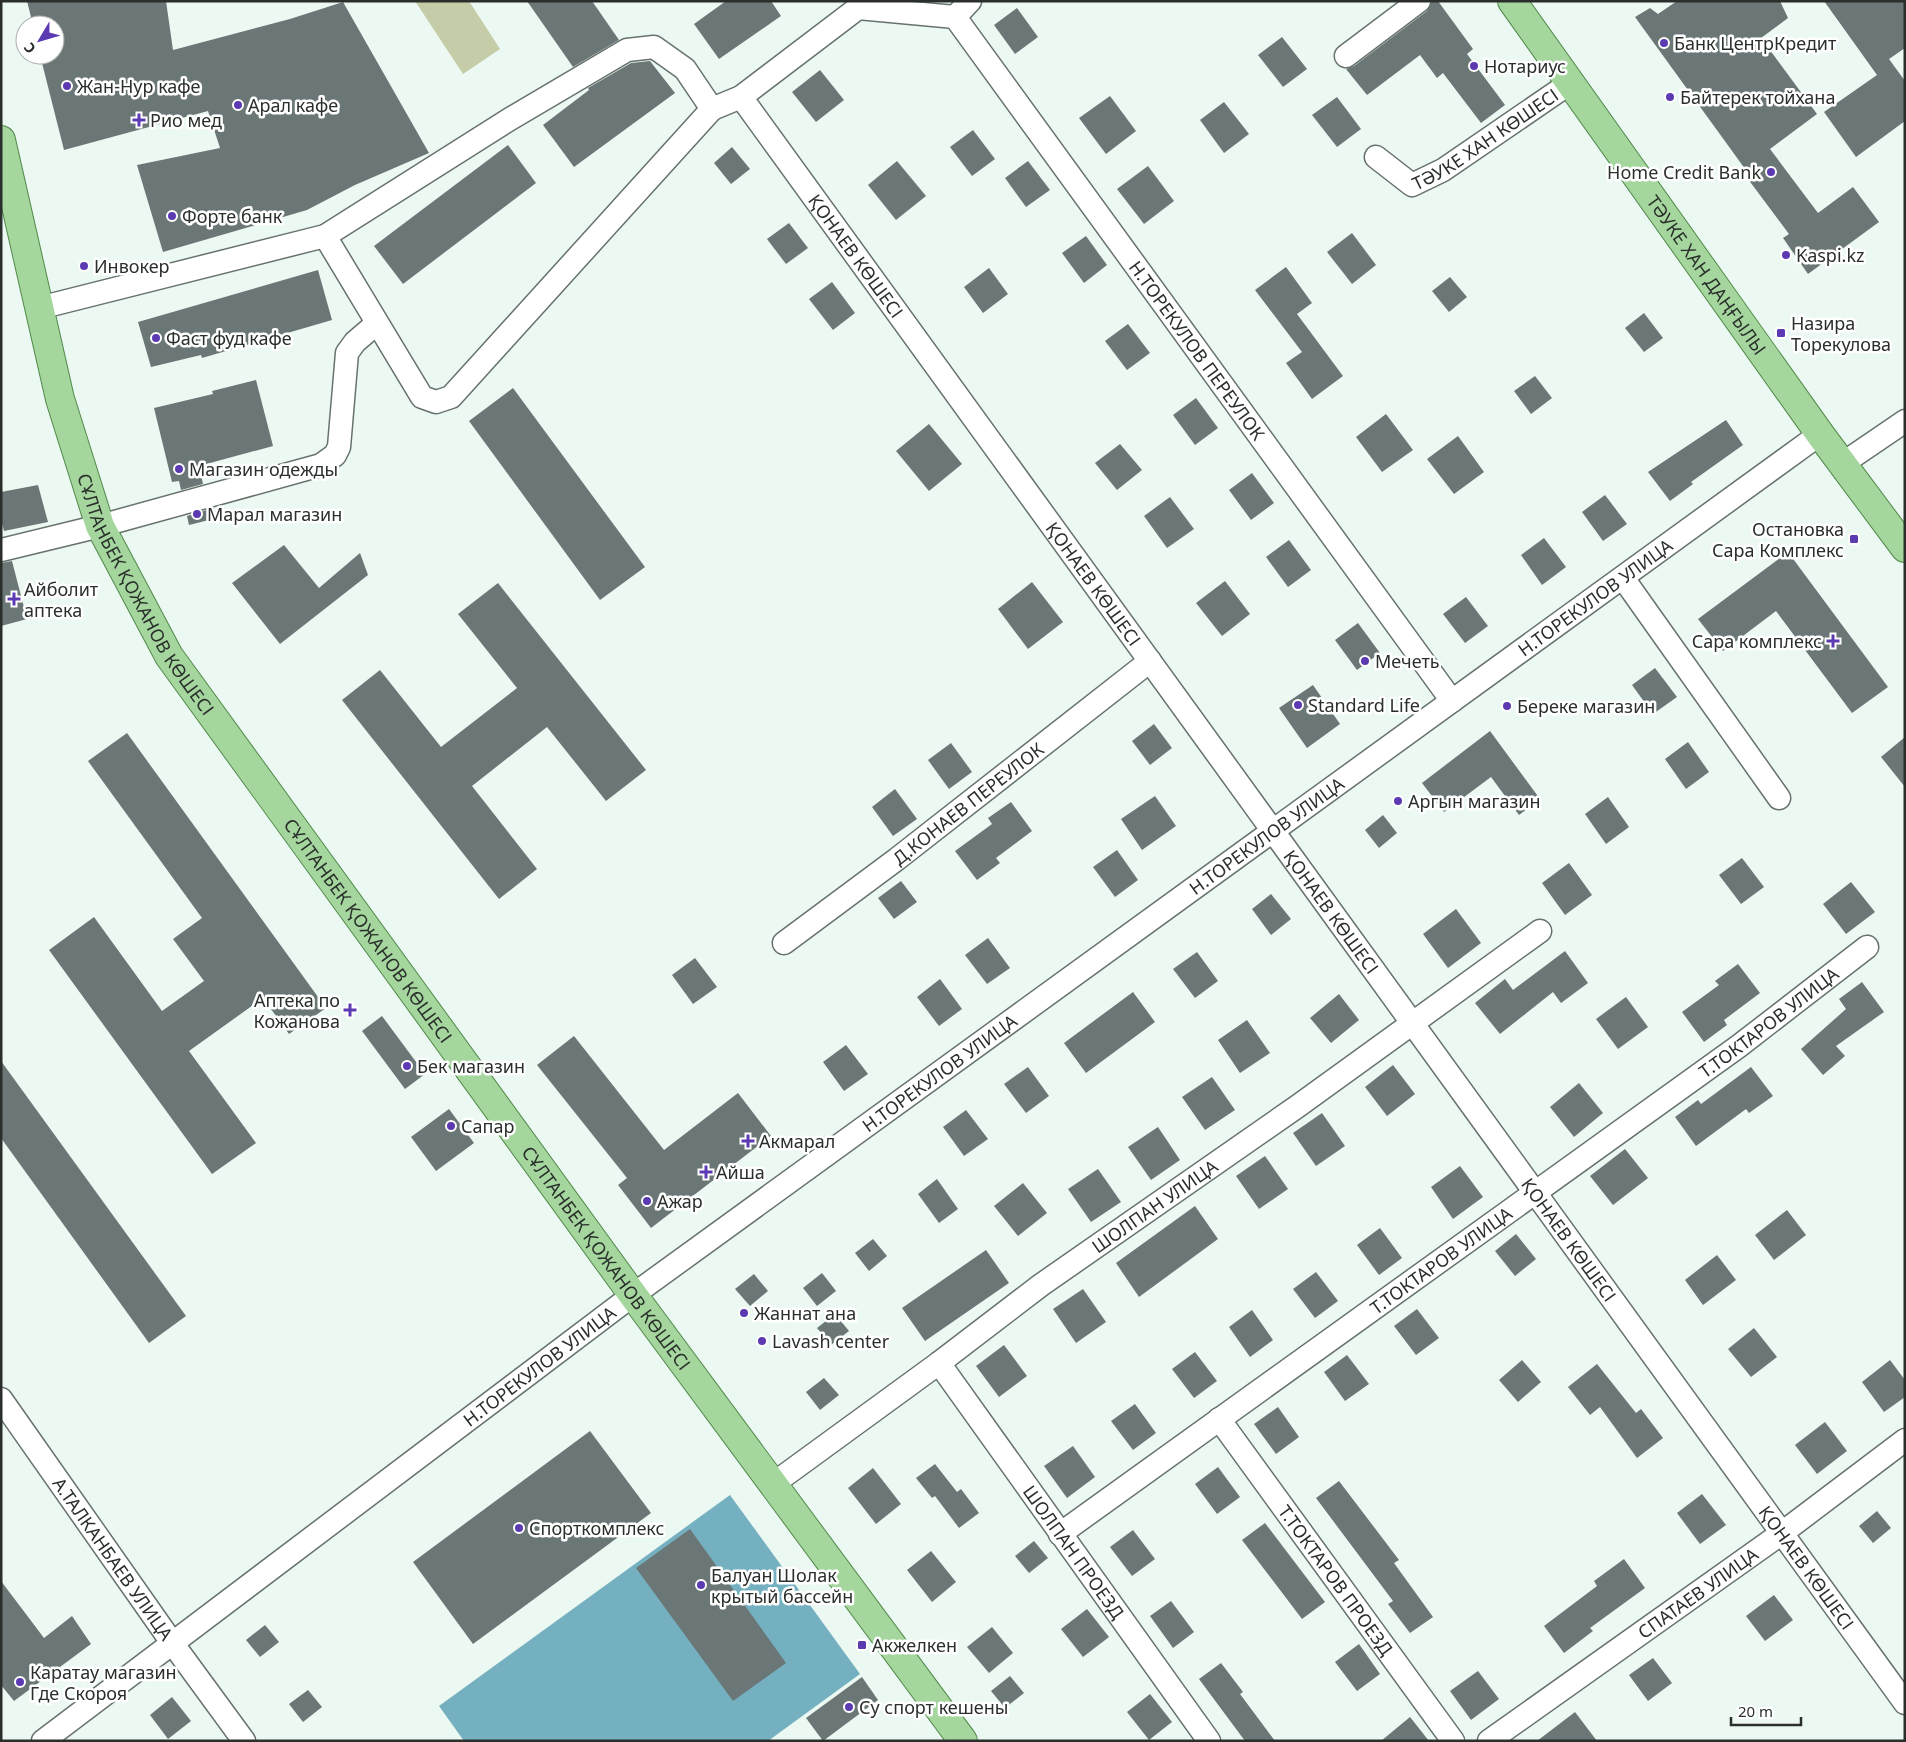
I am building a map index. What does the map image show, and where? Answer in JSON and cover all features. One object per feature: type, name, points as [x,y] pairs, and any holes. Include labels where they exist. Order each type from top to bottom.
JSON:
[{"type":"main road","name":"ТӘУКЕ ХАН ДАҢҒЫЛЫ","points":[[1512,1],[1820,434],[1905,548]]},
{"type":"main road","name":"СҰЛТАНБЕК ҚОЖАНОВ КӨШЕСІ","points":[[1,140],[60,399],[100,526],[170,656],[633,1295],[963,1741]]},
{"type":"street","points":[[1346,56],[1419,1]]},
{"type":"street","points":[[325,236],[376,324],[422,397],[436,402],[450,397],[712,109],[741,96],[858,8],[962,9]]},
{"type":"street","name":"Н.ТОРЕКУЛОВ ПЕРЕУЛОК","points":[[962,9],[1452,701]]},
{"type":"street","points":[[40,308],[325,236],[510,119],[627,50],[654,47],[685,69],[712,109]]},
{"type":"street","name":"ТӘУКЕ ХАН КӨШЕСІ","points":[[1376,157],[1412,185],[1443,170],[1570,83]]},
{"type":"street","name":"ҚОНАЕВ КӨШЕСІ","points":[[741,96],[1905,1703]]},
{"type":"street","points":[[1,550],[100,526],[321,465],[335,455],[339,447],[347,353],[355,342],[376,324]]},
{"type":"street","points":[[1842,464],[1905,421]]},
{"type":"street","name":"Н.ТОРЕКУЛОВ УЛИЦА","points":[[42,1741],[633,1295],[1820,434]]},
{"type":"street","points":[[1622,578],[1779,798]]},
{"type":"street","name":"Д.КОНАЕВ ПЕРЕУЛОК","points":[[784,943],[897,859],[1150,661]]},
{"type":"street","name":"ШОЛПАН УЛИЦА","points":[[773,1484],[1041,1286],[1298,1106],[1540,930]]},
{"type":"street","name":"Т.ТОКТАРОВ УЛИЦА","points":[[1060,1534],[1739,1046],[1867,947]]},
{"type":"street","name":"ШОЛПАН ПРОЕЗД","points":[[939,1363],[1209,1741]]},
{"type":"street","name":"А.ТАЛКАНБАЕВ УЛИЦА","points":[[1,1399],[173,1644],[244,1741]]},
{"type":"street","name":"Т.ТОКТАРОВ ПРОЕЗД","points":[[1219,1419],[1452,1741]]},
{"type":"street","name":"СПАТАЕВ УЛИЦА","points":[[1489,1741],[1782,1533],[1905,1440]]},
{"type":"green space","points":[[415,1],[469,1],[500,49],[463,74]]},
{"type":"water","name":"Балуан Шолак крытый бассейн","points":[[730,1495],[860,1674],[768,1741],[464,1741],[439,1706]]},
{"type":"building","points":[[27,1],[166,1],[173,50],[290,19],[343,2],[429,153],[355,185],[307,210],[163,252],[137,165],[220,148],[208,111],[64,150],[43,65],[65,65],[65,15],[30,15]]},
{"type":"building","points":[[527,1],[592,1],[619,40],[573,67]]},
{"type":"building","points":[[726,1],[771,1],[781,16],[719,59],[694,24]]},
{"type":"building","points":[[1432,1],[1438,1],[1473,49],[1467,54],[1505,105],[1481,123],[1443,73],[1437,78],[1420,55],[1367,95],[1346,69],[1354,66],[1427,11]]},
{"type":"building","points":[[1677,1],[1780,1],[1788,18],[1761,38],[1817,114],[1770,149],[1818,213],[1853,187],[1879,222],[1808,274],[1783,238],[1789,234],[1745,175],[1748,173],[1635,17],[1650,8],[1658,14]]},
{"type":"building","points":[[1824,1],[1905,1],[1905,48],[1889,59],[1905,81],[1905,121],[1856,157],[1824,112],[1877,75]]},
{"type":"building","points":[[1017,8],[1038,37],[1015,54],[994,25]]},
{"type":"building","points":[[1282,37],[1307,69],[1283,87],[1258,55]]},
{"type":"building","points":[[650,61],[675,93],[574,167],[543,125],[589,90],[588,88],[631,63]]},
{"type":"building","points":[[820,70],[844,100],[816,122],[792,92]]},
{"type":"building","points":[[1110,96],[1136,131],[1106,154],[1079,118]]},
{"type":"building","points":[[1337,97],[1361,129],[1337,147],[1312,115]]},
{"type":"building","points":[[1224,102],[1249,134],[1224,153],[1200,120]]},
{"type":"building","points":[[973,130],[995,159],[972,176],[950,147]]},
{"type":"building","points":[[508,145],[536,183],[403,284],[374,246]]},
{"type":"building","points":[[732,147],[750,169],[731,184],[714,163]]},
{"type":"building","points":[[897,161],[926,196],[896,220],[868,185]]},
{"type":"building","points":[[1028,161],[1050,190],[1026,207],[1005,178]]},
{"type":"building","points":[[1148,166],[1174,201],[1144,224],[1117,189]]},
{"type":"building","points":[[789,223],[808,248],[786,264],[767,239]]},
{"type":"building","points":[[1352,233],[1376,265],[1352,284],[1327,252]]},
{"type":"building","points":[[1086,236],[1107,265],[1084,283],[1062,253]]},
{"type":"building","points":[[1286,267],[1312,303],[1297,314],[1343,376],[1312,399],[1286,363],[1302,352],[1255,290]]},
{"type":"building","points":[[989,268],[1008,294],[983,313],[964,287]]},
{"type":"building","points":[[318,270],[332,320],[202,358],[201,355],[151,367],[138,322]]},
{"type":"building","points":[[1450,277],[1467,297],[1449,312],[1432,291]]},
{"type":"building","points":[[832,282],[855,313],[833,330],[809,299]]},
{"type":"building","points":[[1644,313],[1663,338],[1644,352],[1625,328]]},
{"type":"building","points":[[1128,324],[1150,353],[1127,370],[1105,341]]},
{"type":"building","points":[[1535,376],[1552,398],[1531,414],[1514,391]]},
{"type":"building","points":[[256,380],[273,446],[199,466],[203,484],[181,490],[179,481],[172,482],[154,408],[213,394],[212,391]]},
{"type":"building","points":[[513,388],[645,567],[600,600],[469,421]]},
{"type":"building","points":[[1196,398],[1218,428],[1195,445],[1173,415]]},
{"type":"building","points":[[1386,414],[1413,450],[1382,472],[1356,437]]},
{"type":"building","points":[[1726,420],[1743,445],[1691,482],[1693,484],[1670,501],[1648,472]]},
{"type":"building","points":[[929,424],[962,464],[929,491],[896,451]]},
{"type":"building","points":[[1458,436],[1484,472],[1454,494],[1427,459]]},
{"type":"building","points":[[1120,444],[1142,470],[1117,490],[1095,463]]},
{"type":"building","points":[[1252,473],[1274,503],[1251,520],[1229,490]]},
{"type":"building","points":[[38,485],[48,522],[4,531],[1,520],[1,492]]},
{"type":"building","points":[[1605,495],[1627,524],[1603,541],[1582,512]]},
{"type":"building","points":[[1170,497],[1194,529],[1167,548],[1144,516]]},
{"type":"building","points":[[210,509],[213,519],[189,525],[187,516]]},
{"type":"building","points":[[1544,538],[1566,567],[1542,585],[1521,555]]},
{"type":"building","points":[[1289,540],[1311,570],[1288,587],[1266,557]]},
{"type":"building","points":[[284,545],[319,588],[360,553],[368,575],[280,644],[232,583]]},
{"type":"building","name":"Сара комплекс","points":[[1788,552],[1888,687],[1852,713],[1776,611],[1723,651],[1698,619]]},
{"type":"building","points":[[12,561],[27,619],[1,626],[1,563]]},
{"type":"building","points":[[1225,581],[1250,614],[1222,636],[1196,603]]},
{"type":"building","points":[[1032,582],[1063,622],[1028,649],[998,609]]},
{"type":"building","points":[[498,583],[646,770],[606,801],[547,727],[472,786],[537,869],[499,899],[342,700],[380,670],[441,747],[517,688],[458,614]]},
{"type":"building","points":[[1466,597],[1488,626],[1465,643],[1443,614]]},
{"type":"building","points":[[1358,623],[1380,653],[1357,670],[1335,640]]},
{"type":"building","points":[[1655,668],[1677,697],[1653,714],[1632,685]]},
{"type":"building","points":[[1313,685],[1340,724],[1307,748],[1279,708]]},
{"type":"building","points":[[1154,724],[1172,748],[1150,765],[1132,741]]},
{"type":"building","points":[[1490,731],[1540,799],[1519,815],[1491,777],[1444,812],[1422,783]]},
{"type":"building","points":[[127,733],[326,1008],[289,1034],[263,998],[189,1051],[256,1143],[212,1174],[49,950],[94,917],[162,1011],[204,981],[173,939],[202,918],[88,761]]},
{"type":"building","points":[[1905,737],[1905,787],[1881,757]]},
{"type":"building","points":[[1688,742],[1709,772],[1686,789],[1665,759]]},
{"type":"building","points":[[951,743],[972,772],[949,789],[928,760]]},
{"type":"building","points":[[895,789],[917,819],[893,836],[872,807]]},
{"type":"building","points":[[1155,796],[1176,826],[1142,850],[1121,819]]},
{"type":"building","points":[[1608,797],[1629,827],[1606,844],[1585,814]]},
{"type":"building","points":[[1011,802],[1032,831],[996,858],[1000,863],[977,880],[955,851],[992,824],[988,818]]},
{"type":"building","points":[[1383,815],[1397,833],[1379,848],[1365,830]]},
{"type":"building","points":[[1117,850],[1138,880],[1115,897],[1093,867]]},
{"type":"building","points":[[1742,858],[1764,887],[1741,904],[1719,875]]},
{"type":"building","points":[[1569,863],[1592,895],[1565,915],[1542,883]]},
{"type":"building","points":[[901,881],[917,902],[894,919],[878,898]]},
{"type":"building","points":[[1851,882],[1875,912],[1846,934],[1823,904]]},
{"type":"building","points":[[1271,894],[1291,919],[1271,935],[1252,909]]},
{"type":"building","points":[[1456,909],[1481,943],[1448,968],[1423,934]]},
{"type":"building","points":[[988,938],[1010,968],[987,984],[965,955]]},
{"type":"building","points":[[1565,951],[1588,983],[1561,1003],[1553,992],[1500,1034],[1475,1003],[1505,979],[1513,990]]},
{"type":"building","points":[[1197,952],[1218,981],[1195,998],[1173,969]]},
{"type":"building","points":[[695,958],[717,987],[693,1004],[672,975]]},
{"type":"building","points":[[1738,964],[1760,993],[1724,1020],[1727,1025],[1704,1042],[1682,1012],[1719,985],[1715,981]]},
{"type":"building","points":[[940,979],[962,1009],[939,1026],[917,997]]},
{"type":"building","points":[[1862,982],[1884,1012],[1836,1046],[1845,1056],[1823,1075],[1801,1049],[1846,1009],[1839,999]]},
{"type":"building","points":[[1133,992],[1155,1022],[1086,1073],[1064,1043]]},
{"type":"building","points":[[1339,994],[1359,1020],[1331,1043],[1310,1018]]},
{"type":"building","points":[[1626,997],[1648,1027],[1618,1049],[1596,1019]]},
{"type":"building","points":[[382,1016],[425,1074],[405,1089],[362,1031]]},
{"type":"building","points":[[1247,1020],[1270,1053],[1240,1073],[1218,1040]]},
{"type":"building","points":[[574,1036],[664,1150],[738,1093],[771,1136],[651,1228],[618,1185],[627,1178],[537,1065]]},
{"type":"building","points":[[846,1045],[868,1074],[844,1091],[823,1062]]},
{"type":"building","points":[[1,1061],[186,1316],[149,1343],[1,1138]]},
{"type":"building","points":[[1393,1065],[1415,1094],[1387,1116],[1365,1087]]},
{"type":"building","points":[[1028,1067],[1049,1096],[1026,1113],[1004,1084]]},
{"type":"building","points":[[1751,1067],[1773,1096],[1749,1113],[1746,1109],[1696,1146],[1675,1117],[1698,1100],[1701,1104]]},
{"type":"building","points":[[1212,1077],[1235,1110],[1205,1130],[1182,1097]]},
{"type":"building","points":[[1579,1083],[1603,1113],[1574,1137],[1550,1107]]},
{"type":"building","points":[[449,1109],[474,1143],[436,1171],[411,1137]]},
{"type":"building","points":[[966,1110],[988,1139],[964,1156],[943,1127]]},
{"type":"building","points":[[1322,1113],[1345,1146],[1316,1166],[1293,1133]]},
{"type":"building","points":[[1158,1127],[1180,1160],[1151,1180],[1128,1147]]},
{"type":"building","points":[[1625,1149],[1648,1178],[1613,1205],[1590,1176]]},
{"type":"building","points":[[1265,1156],[1288,1189],[1259,1209],[1236,1176]]},
{"type":"building","points":[[1460,1166],[1483,1197],[1453,1219],[1431,1187]]},
{"type":"building","points":[[1098,1169],[1121,1202],[1091,1222],[1068,1189]]},
{"type":"building","points":[[937,1179],[958,1209],[939,1223],[918,1194]]},
{"type":"building","points":[[1023,1183],[1047,1213],[1018,1236],[994,1206]]},
{"type":"building","points":[[1195,1206],[1218,1239],[1139,1297],[1116,1263]]},
{"type":"building","points":[[1787,1210],[1806,1235],[1774,1260],[1755,1235]]},
{"type":"building","points":[[1380,1228],[1402,1258],[1379,1275],[1357,1245]]},
{"type":"building","points":[[1516,1234],[1536,1259],[1515,1276],[1495,1251]]},
{"type":"building","points":[[873,1239],[887,1256],[869,1271],[855,1253]]},
{"type":"building","points":[[986,1250],[1009,1283],[925,1341],[902,1308]]},
{"type":"building","points":[[1717,1255],[1736,1280],[1703,1305],[1685,1280]]},
{"type":"building","points":[[1316,1272],[1338,1301],[1315,1318],[1293,1289]]},
{"type":"building","points":[[822,1273],[836,1291],[817,1306],[803,1288]]},
{"type":"building","points":[[754,1274],[768,1291],[750,1306],[735,1289]]},
{"type":"building","points":[[1083,1289],[1106,1322],[1076,1343],[1053,1309]]},
{"type":"building","points":[[1417,1309],[1439,1338],[1416,1355],[1394,1326]]},
{"type":"building","points":[[1252,1310],[1273,1340],[1250,1357],[1229,1327]]},
{"type":"building","points":[[835,1314],[849,1331],[831,1345],[817,1328]]},
{"type":"building","points":[[1754,1328],[1777,1357],[1751,1377],[1728,1349]]},
{"type":"building","points":[[1004,1345],[1027,1376],[999,1397],[976,1366]]},
{"type":"building","points":[[1195,1352],[1217,1381],[1194,1398],[1172,1369]]},
{"type":"building","points":[[1347,1355],[1369,1384],[1345,1401],[1324,1372]]},
{"type":"building","points":[[1522,1360],[1541,1382],[1518,1402],[1499,1380]]},
{"type":"building","points":[[1890,1360],[1905,1380],[1905,1397],[1884,1412],[1862,1382]]},
{"type":"building","points":[[1597,1364],[1636,1413],[1641,1409],[1663,1438],[1637,1458],[1600,1407],[1590,1415],[1568,1387]]},
{"type":"building","points":[[824,1378],[839,1395],[820,1410],[806,1392]]},
{"type":"building","points":[[1135,1404],[1156,1433],[1133,1450],[1111,1421]]},
{"type":"building","points":[[1278,1407],[1299,1437],[1276,1454],[1254,1424]]},
{"type":"building","points":[[1825,1422],[1847,1451],[1817,1474],[1795,1445]]},
{"type":"building","name":"Спорткомплекс","points":[[590,1431],[651,1513],[473,1644],[413,1562]]},
{"type":"building","points":[[1073,1446],[1095,1477],[1067,1498],[1044,1466]]},
{"type":"building","points":[[935,1464],[957,1492],[961,1489],[979,1513],[959,1528],[935,1496],[932,1498],[916,1478]]},
{"type":"building","points":[[1218,1467],[1240,1497],[1217,1514],[1195,1484]]},
{"type":"building","points":[[873,1468],[901,1504],[876,1524],[848,1488]]},
{"type":"building","points":[[1339,1481],[1399,1560],[1394,1563],[1433,1617],[1410,1633],[1388,1604],[1393,1601],[1316,1498]]},
{"type":"building","points":[[1702,1494],[1726,1525],[1700,1544],[1677,1513]]},
{"type":"building","points":[[1877,1511],[1891,1528],[1873,1543],[1859,1526]]},
{"type":"building","points":[[1265,1523],[1325,1602],[1302,1619],[1242,1540]]},
{"type":"building","points":[[690,1529],[786,1663],[733,1701],[636,1568]]},
{"type":"building","points":[[1133,1530],[1155,1559],[1132,1576],[1110,1547]]},
{"type":"building","points":[[1034,1541],[1048,1558],[1029,1573],[1015,1556]]},
{"type":"building","points":[[931,1551],[956,1582],[932,1602],[907,1570]]},
{"type":"building","points":[[1624,1559],[1645,1588],[1590,1628],[1593,1631],[1564,1653],[1544,1626],[1597,1586],[1594,1581]]},
{"type":"building","points":[[1,1581],[44,1638],[72,1616],[91,1644],[14,1701],[1,1685]]},
{"type":"building","points":[[1774,1595],[1793,1620],[1765,1641],[1746,1616]]},
{"type":"building","points":[[1171,1601],[1194,1632],[1173,1648],[1150,1616]]},
{"type":"building","points":[[1087,1609],[1109,1637],[1083,1657],[1061,1629]]},
{"type":"building","points":[[265,1625],[279,1642],[260,1657],[246,1640]]},
{"type":"building","points":[[992,1627],[1013,1653],[989,1673],[967,1647]]},
{"type":"building","points":[[1359,1644],[1380,1674],[1357,1691],[1335,1662]]},
{"type":"building","points":[[1653,1658],[1672,1683],[1648,1701],[1629,1675]]},
{"type":"building","points":[[1221,1663],[1243,1692],[1240,1694],[1275,1741],[1245,1741],[1199,1679]]},
{"type":"building","points":[[1478,1671],[1499,1699],[1471,1720],[1450,1691]]},
{"type":"building","points":[[1010,1676],[1024,1693],[1005,1708],[991,1691]]},
{"type":"building","points":[[862,1677],[878,1700],[823,1741],[806,1718]]},
{"type":"building","points":[[308,1690],[322,1707],[303,1722],[289,1704]]},
{"type":"building","points":[[1150,1694],[1172,1722],[1149,1740],[1127,1712]]},
{"type":"building","points":[[172,1697],[191,1721],[168,1739],[150,1715]]},
{"type":"building","points":[[1575,1712],[1597,1741],[1537,1741]]},
{"type":"building","points":[[1410,1717],[1429,1741],[1381,1741]]},
{"type":"place","name":"Банк ЦентрКредит","points":[[1664,43]]},
{"type":"place","name":"Нотариус","points":[[1474,66]]},
{"type":"place","name":"Жан-Нур кафе","points":[[67,86]]},
{"type":"place","name":"Байтерек тойхана","points":[[1670,97]]},
{"type":"place","name":"Арал кафе","points":[[238,105]]},
{"type":"place","name":"Рио мед","points":[[139,120]]},
{"type":"place","name":"Home Credit Bank","points":[[1771,172]]},
{"type":"place","name":"Форте банк","points":[[172,216]]},
{"type":"place","name":"Kaspi.kz","points":[[1786,255]]},
{"type":"place","name":"Инвокер","points":[[84,266]]},
{"type":"place","name":"Назира Торекулова","points":[[1781,333]]},
{"type":"place","name":"Фаст фуд кафе","points":[[156,338]]},
{"type":"place","name":"Магазин одежды","points":[[179,469]]},
{"type":"place","name":"Марал магазин","points":[[197,514]]},
{"type":"place","name":"Остановка Сара Комплекс","points":[[1854,539]]},
{"type":"place","name":"Айболит аптека","points":[[14,599]]},
{"type":"place","name":"Сара комплекс","points":[[1833,641]]},
{"type":"place","name":"Мечеть","points":[[1365,661]]},
{"type":"place","name":"Standard Life","points":[[1298,705]]},
{"type":"place","name":"Береке магазин","points":[[1507,706]]},
{"type":"place","name":"Аргын магазин","points":[[1398,801]]},
{"type":"place","name":"Аптека по Кожанова","points":[[350,1010]]},
{"type":"place","name":"Бек магазин","points":[[407,1066]]},
{"type":"place","name":"Сапар","points":[[451,1126]]},
{"type":"place","name":"Акмарал","points":[[748,1141]]},
{"type":"place","name":"Айша","points":[[706,1172]]},
{"type":"place","name":"Ажар","points":[[647,1201]]},
{"type":"place","name":"Жаннат ана","points":[[744,1313]]},
{"type":"place","name":"Lavash center","points":[[762,1341]]},
{"type":"place","name":"Спорткомплекс","points":[[519,1528]]},
{"type":"place","name":"Балуан Шолак крытый бассейн","points":[[701,1585]]},
{"type":"place","name":"Акжелкен","points":[[862,1645]]},
{"type":"place","name":"Каратау магазин Где Скороя","points":[[20,1682]]},
{"type":"place","name":"Су спорт кешены","points":[[849,1707]]}]
